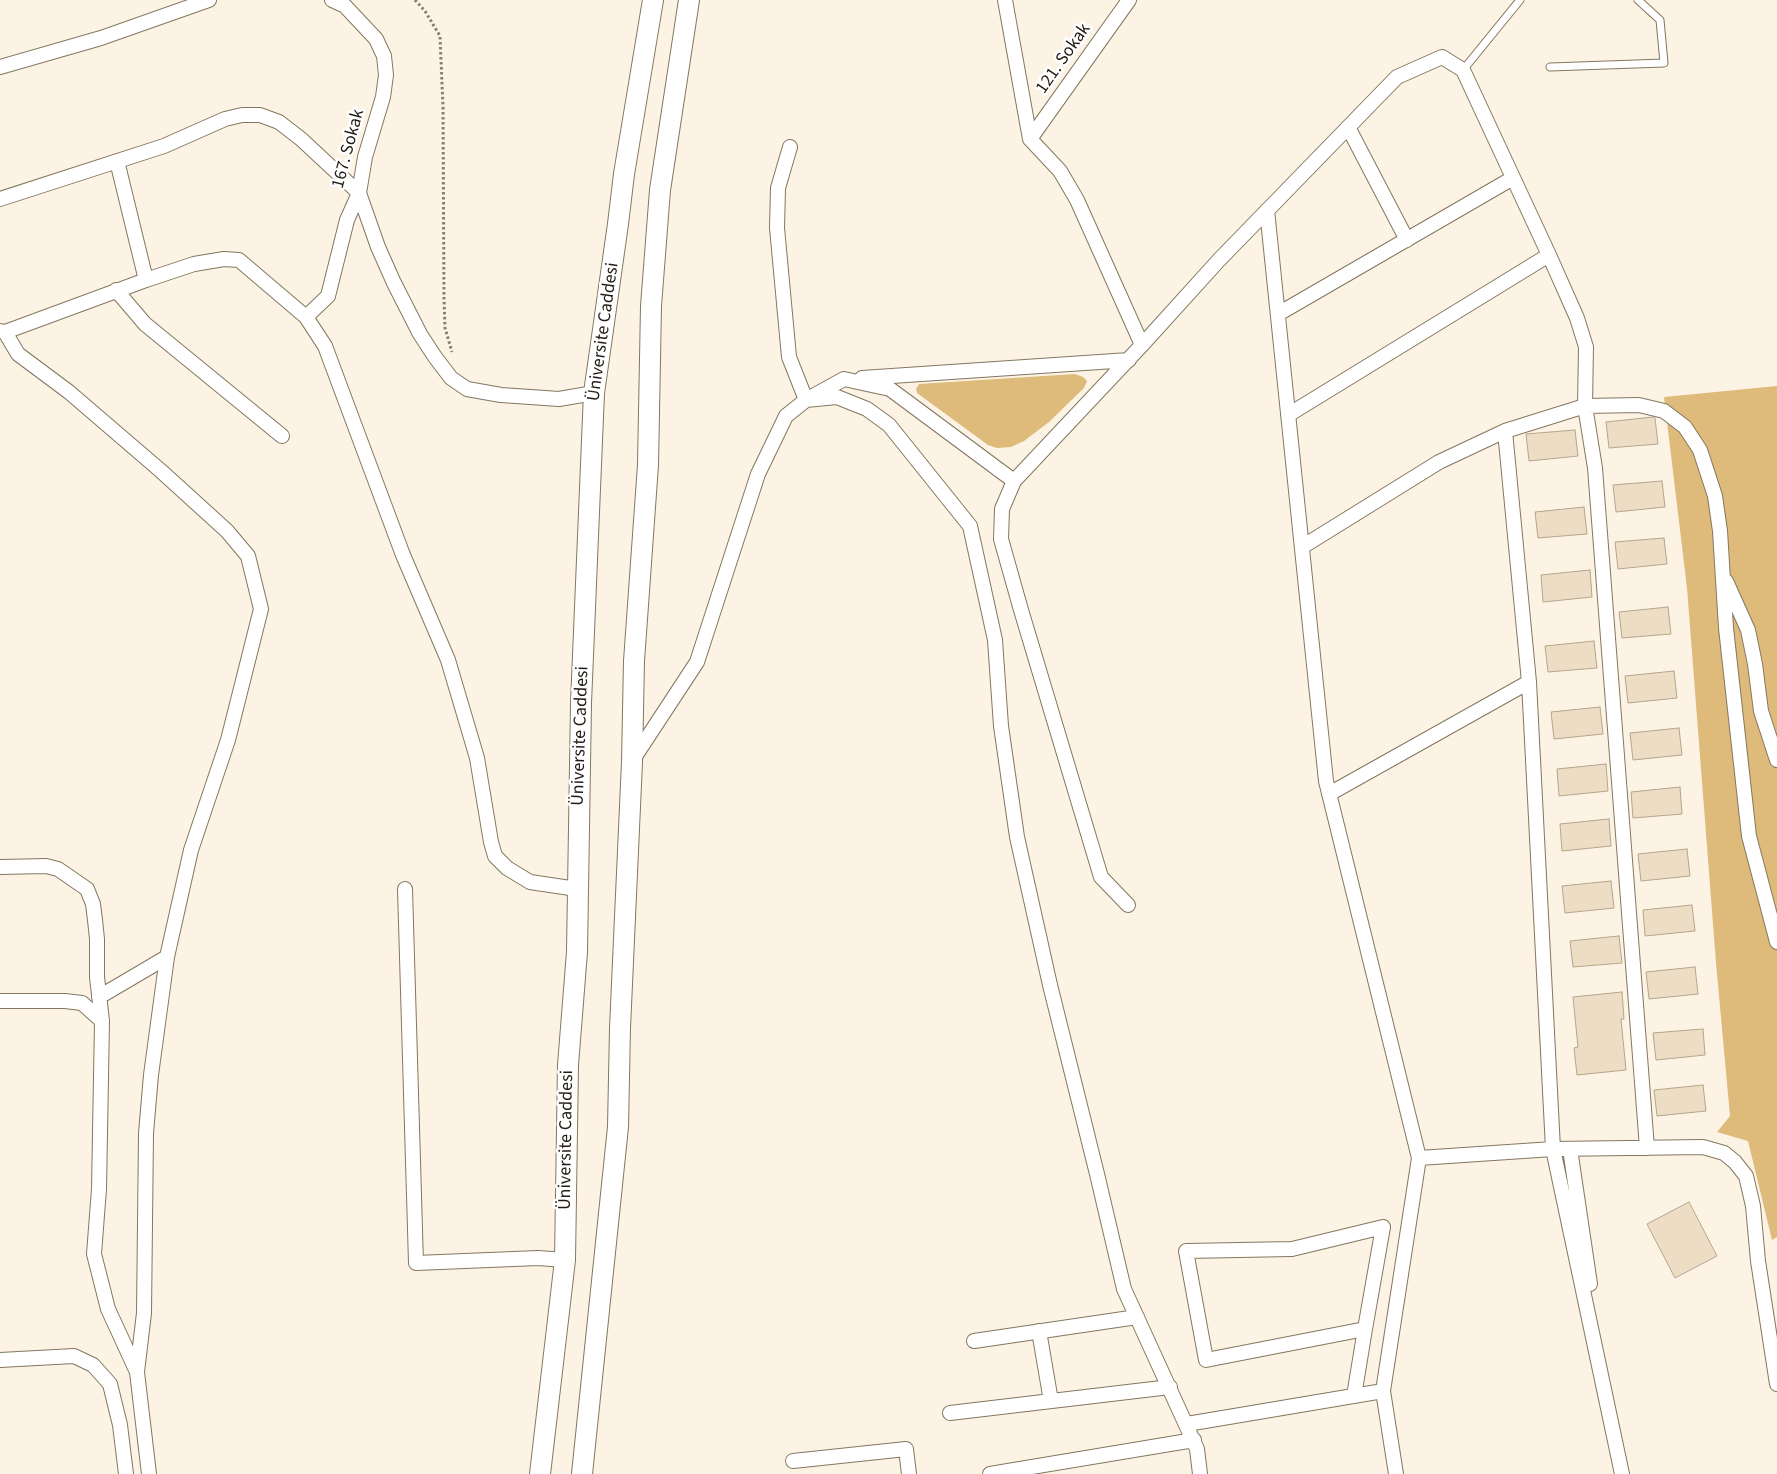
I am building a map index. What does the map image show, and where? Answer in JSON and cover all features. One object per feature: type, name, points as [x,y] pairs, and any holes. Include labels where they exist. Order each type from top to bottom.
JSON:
[{"type":"main road","name":"Üniversite Caddesi","points":[[540,1474],[565,1260],[568,1065],[577,952],[581,703],[594,393],[624,174],[653,0]]},
{"type":"main road","points":[[582,1474],[618,1127],[634,661],[648,464],[651,306],[660,190],[689,0]]},
{"type":"street","points":[[0,67],[101,38],[209,0]]},
{"type":"street","name":"167. Sokak","points":[[306,317],[328,296],[347,220],[359,192],[365,157],[383,97],[386,75],[384,56],[376,39],[345,6],[332,0]]},
{"type":"street","points":[[1005,0],[1030,139],[1060,171],[1077,200],[1142,345]]},
{"type":"street","name":"121. Sokak","points":[[1030,139],[1129,0]]},
{"type":"street","points":[[1128,906],[1102,877],[1004,548],[1002,539],[1002,509],[1014,481],[1267,210],[1397,77],[1442,57],[1463,70],[1577,318],[1586,347],[1585,406],[1595,468],[1646,1148]]},
{"type":"street","points":[[0,199],[164,146],[225,119],[242,114],[260,115],[279,122],[301,139],[359,192],[378,248],[394,283],[420,334],[451,378],[467,390],[501,395],[559,399],[594,393]]},
{"type":"street","points":[[1348,127],[1407,240]]},
{"type":"street","points":[[790,147],[778,188],[777,228],[789,357],[806,400]]},
{"type":"street","points":[[117,161],[146,280]]},
{"type":"street","points":[[1278,314],[1513,178]]},
{"type":"street","points":[[1267,210],[1326,781],[1419,1158],[1383,1391],[1396,1474]]},
{"type":"street","points":[[1288,415],[1549,255]]},
{"type":"street","points":[[149,1474],[137,1372],[144,1313],[147,1123],[151,1075],[167,958],[191,850],[228,740],[261,609],[248,556],[227,531],[69,392],[18,354],[3,331],[194,264],[224,260],[239,260],[306,317],[325,346],[403,554],[448,660],[477,758],[495,856],[507,868],[530,882],[577,889]]},
{"type":"street","points":[[116,290],[145,324],[282,436]]},
{"type":"street","points":[[632,762],[697,662],[758,474],[786,416],[806,400],[844,379],[1129,360]]},
{"type":"street","points":[[844,379],[890,389],[1014,481]]},
{"type":"street","points":[[806,400],[837,397],[867,409],[889,425],[970,526],[995,640],[1002,726],[1018,836],[1050,985],[1124,1289],[1198,1449],[1200,1474]]},
{"type":"street","points":[[1302,547],[1439,462],[1505,431],[1585,406],[1639,405],[1664,411],[1685,427],[1700,450],[1715,496],[1720,532],[1726,628],[1748,836],[1777,942]]},
{"type":"street","points":[[1505,431],[1529,682],[1553,1150],[1622,1474]]},
{"type":"street","points":[[1722,574],[1748,630],[1755,664],[1761,711],[1777,760]]},
{"type":"street","points":[[1329,794],[1529,682]]},
{"type":"street","points":[[0,867],[46,866],[58,869],[87,889],[93,904],[102,1022],[99,1189],[94,1254],[108,1309],[137,1372]]},
{"type":"street","points":[[405,888],[416,1263],[538,1258],[565,1260]]},
{"type":"street","points":[[99,997],[167,958]]},
{"type":"street","points":[[0,1002],[65,1001],[82,1003],[102,1022]]},
{"type":"street","points":[[1419,1158],[1570,1149],[1703,1147],[1724,1153],[1735,1162],[1746,1176],[1753,1206],[1758,1261],[1777,1384]]},
{"type":"street","points":[[1570,1149],[1599,1343],[1622,1474]]},
{"type":"street","points":[[1354,1396],[1366,1329],[1384,1227],[1292,1249],[1186,1251],[1206,1360],[1366,1329]]},
{"type":"street","points":[[974,1341],[1137,1317]]},
{"type":"street","points":[[1039,1331],[1051,1401]]},
{"type":"street","points":[[0,1360],[74,1356],[93,1365],[110,1384],[120,1425],[126,1474]]},
{"type":"street","points":[[950,1413],[1170,1387]]},
{"type":"street","points":[[1187,1424],[1383,1391]]},
{"type":"street","points":[[990,1474],[1194,1440]]},
{"type":"street","points":[[793,1462],[906,1449],[909,1474]]},
{"type":"lane","points":[[1463,70],[1520,0]]},
{"type":"lane","points":[[1550,67],[1664,63],[1660,20],[1638,0]]},
{"type":"path","points":[[415,0],[425,11],[440,36],[443,107],[445,328],[454,357]]},
{"type":"shaded area","points":[[1075,374],[1087,381],[1084,388],[1049,422],[1024,441],[1011,447],[997,448],[988,445],[917,393],[916,389],[919,384]]},
{"type":"shaded area","points":[[1777,386],[1777,1237],[1772,1240],[1748,1141],[1717,1132],[1730,1116],[1716,963],[1687,588],[1664,397]]},
{"type":"building","points":[[1655,418],[1658,444],[1609,448],[1606,422]]},
{"type":"building","points":[[1575,430],[1578,456],[1529,461],[1526,434]]},
{"type":"building","points":[[1662,481],[1665,507],[1616,512],[1613,485]]},
{"type":"building","points":[[1584,507],[1587,534],[1538,538],[1535,512]]},
{"type":"building","points":[[1664,538],[1667,564],[1618,569],[1615,542]]},
{"type":"building","points":[[1590,570],[1592,597],[1543,602],[1541,575]]},
{"type":"building","points":[[1668,607],[1671,634],[1622,638],[1619,612]]},
{"type":"building","points":[[1594,641],[1597,668],[1548,672],[1545,646]]},
{"type":"building","points":[[1674,671],[1677,698],[1628,703],[1625,676]]},
{"type":"building","points":[[1600,707],[1603,734],[1554,739],[1551,712]]},
{"type":"building","points":[[1679,728],[1682,755],[1633,760],[1630,733]]},
{"type":"building","points":[[1606,764],[1608,791],[1559,796],[1557,769]]},
{"type":"building","points":[[1680,787],[1682,814],[1633,818],[1631,792]]},
{"type":"building","points":[[1609,819],[1611,846],[1562,851],[1560,824]]},
{"type":"building","points":[[1687,849],[1690,876],[1641,881],[1638,854]]},
{"type":"building","points":[[1611,881],[1614,908],[1565,913],[1562,886]]},
{"type":"building","points":[[1692,905],[1695,931],[1645,936],[1643,910]]},
{"type":"building","points":[[1619,936],[1622,963],[1573,967],[1570,941]]},
{"type":"building","points":[[1695,967],[1698,994],[1649,999],[1646,972]]},
{"type":"building","points":[[1622,992],[1624,1019],[1621,1019],[1626,1070],[1577,1075],[1574,1048],[1578,1047],[1573,997]]},
{"type":"building","points":[[1703,1029],[1705,1055],[1656,1060],[1653,1033]]},
{"type":"building","points":[[1703,1085],[1706,1111],[1657,1116],[1654,1090]]},
{"type":"building","points":[[1689,1202],[1717,1256],[1675,1278],[1647,1224]]}]
